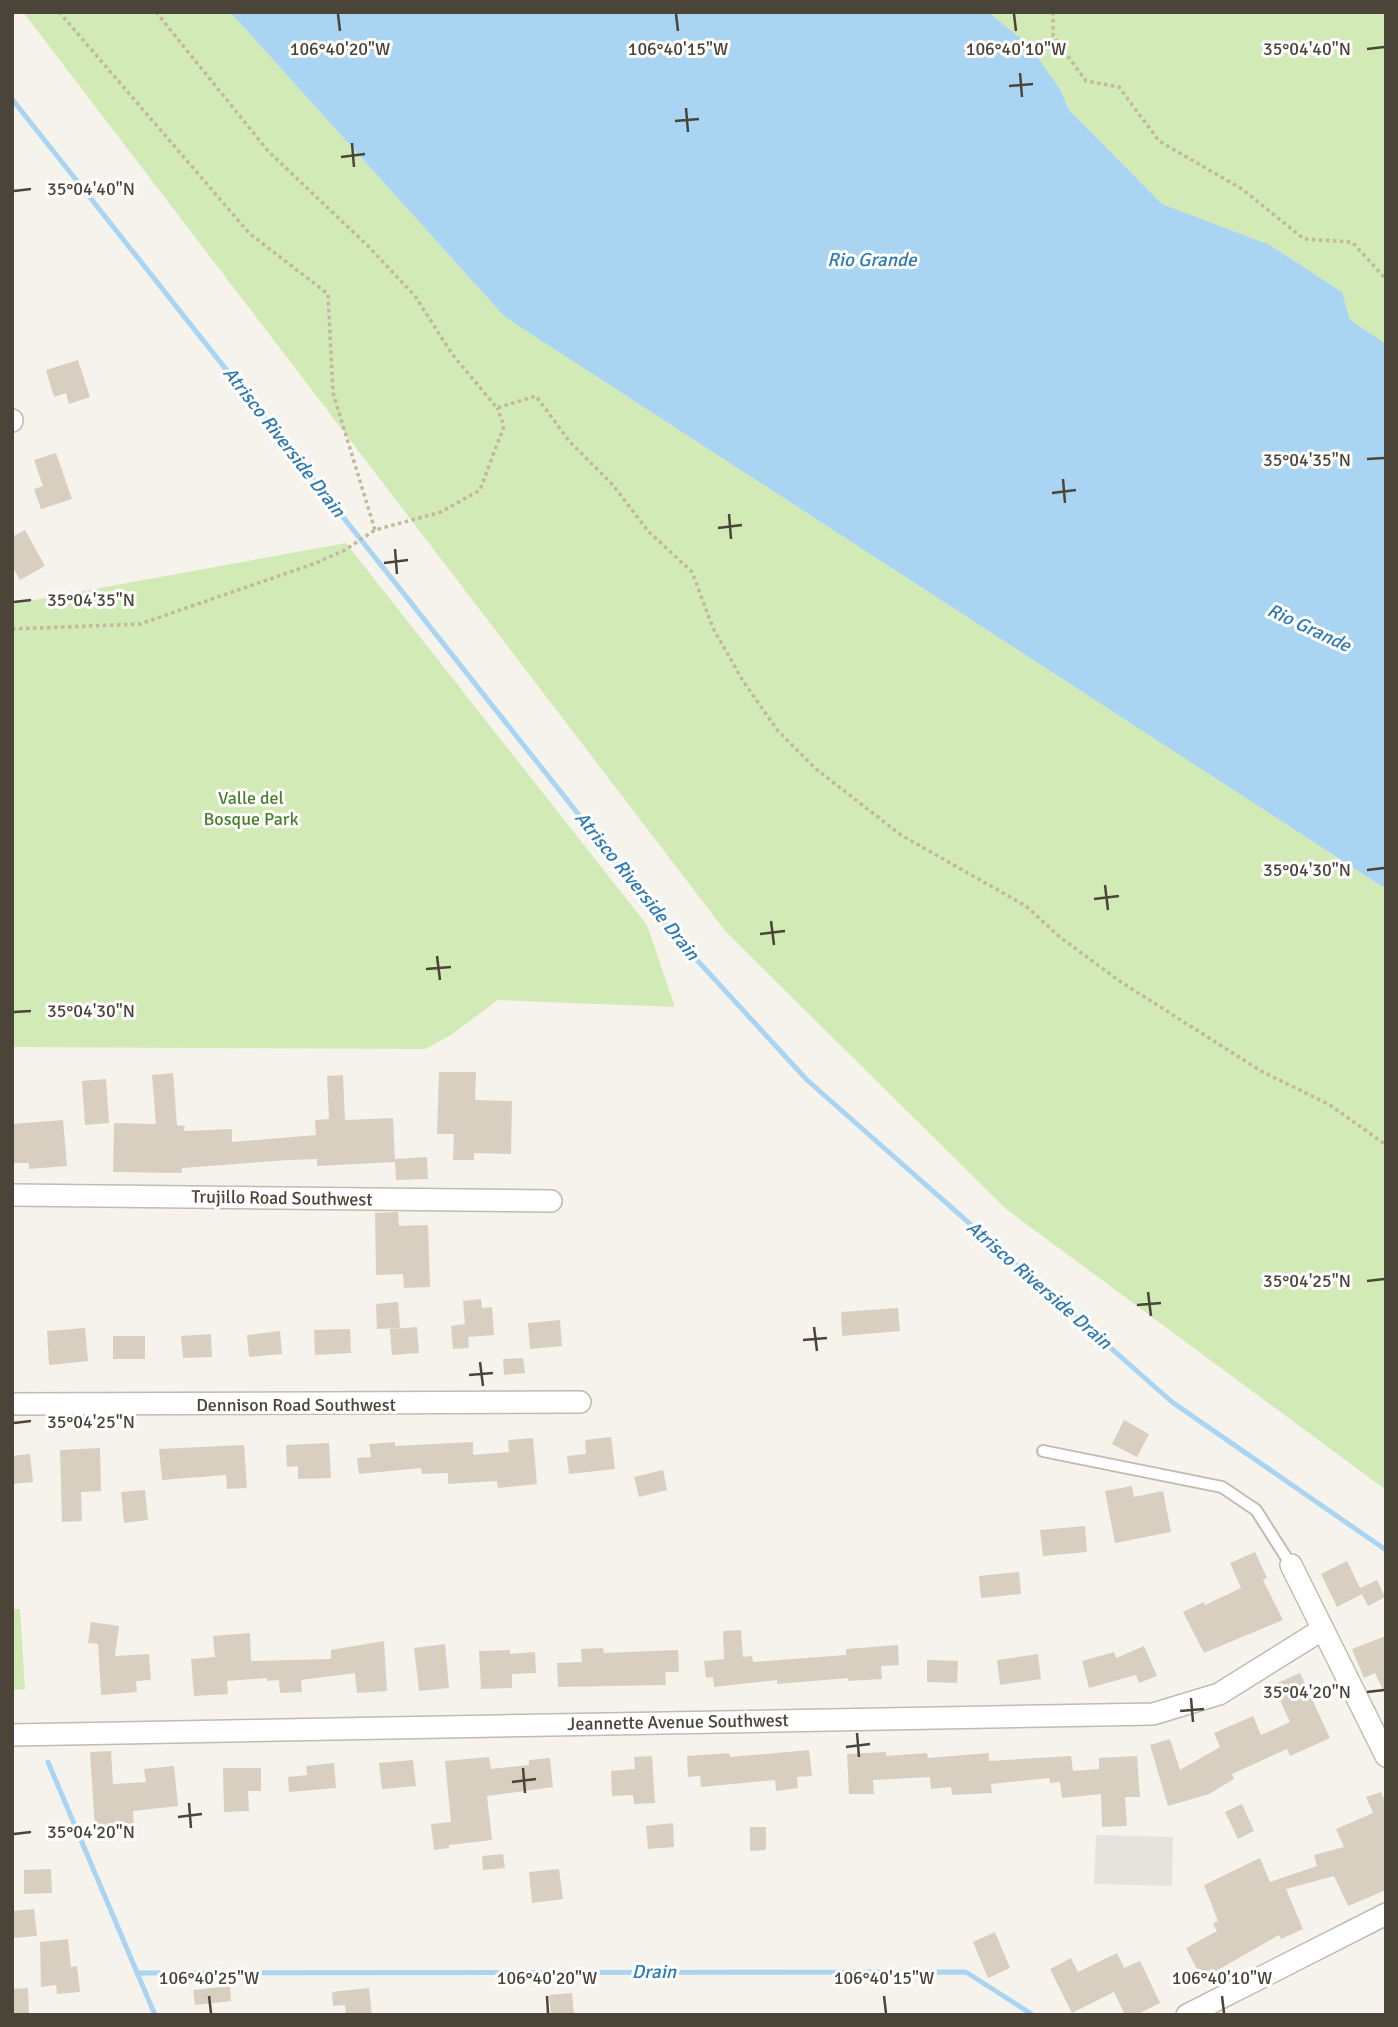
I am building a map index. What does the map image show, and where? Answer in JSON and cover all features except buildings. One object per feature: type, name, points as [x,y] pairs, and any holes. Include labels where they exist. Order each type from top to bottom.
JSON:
[{"type":"street","name":"Trujillo Road Southwest","points":[[12,1195],[551,1201]]},
{"type":"street","name":"Dennison Road Southwest","points":[[12,1404],[580,1402]]},
{"type":"street","points":[[1291,1565],[1386,1756]]},
{"type":"street","name":"Jeannette Avenue Southwest","points":[[12,1735],[1153,1714],[1219,1694],[1323,1629]]},
{"type":"street","points":[[1188,2015],[1386,1914]]},
{"type":"lane","points":[[1043,1451],[1222,1487],[1256,1510],[1291,1565]]},
{"type":"path","points":[[59,12],[249,233],[328,294],[333,393],[375,530]]},
{"type":"path","points":[[12,629],[140,625],[316,563],[345,550],[375,530],[441,512],[480,490],[504,426],[497,408],[452,354],[415,296],[368,246],[268,151],[156,12]]},
{"type":"path","points":[[1053,12],[1053,36],[1086,81],[1119,87],[1159,141],[1242,189],[1304,239],[1352,242],[1386,279]]},
{"type":"path","points":[[497,408],[536,396],[570,442],[613,485],[648,531],[692,572],[713,628],[743,681],[778,731],[858,804],[901,835],[1026,906],[1061,938],[1121,982],[1261,1071],[1330,1105],[1386,1145]]},
{"type":"shaded area","points":[[1096,1835],[1173,1837],[1172,1886],[1094,1884]]},
{"type":"green space","points":[[23,12],[230,12],[505,317],[1386,889],[1386,1490],[1006,1209],[726,932]]},
{"type":"green space","points":[[988,12],[1386,12],[1386,344],[1350,320],[1342,292],[1270,245],[1162,204],[1069,110],[1060,89],[1029,45]]},
{"type":"green space","name":"Valle del Bosque Park","points":[[346,543],[647,925],[675,1007],[498,1000],[451,1035],[425,1049],[12,1047],[12,604]]},
{"type":"green space","points":[[12,1609],[20,1609],[25,1689],[12,1690]]},
{"type":"water","name":"Rio Grande","points":[[230,12],[988,12],[1029,45],[1060,89],[1069,110],[1162,204],[1270,245],[1342,292],[1350,320],[1386,344],[1386,889],[505,317]]},
{"type":"waterway","name":"Atrisco Riverside Drain","points":[[12,99],[674,935],[807,1080],[1172,1402],[1386,1550]]},
{"type":"waterway","points":[[48,1762],[155,2015]]},
{"type":"waterway","name":"Drain","points":[[137,1973],[966,1972],[1033,2015]]}]
